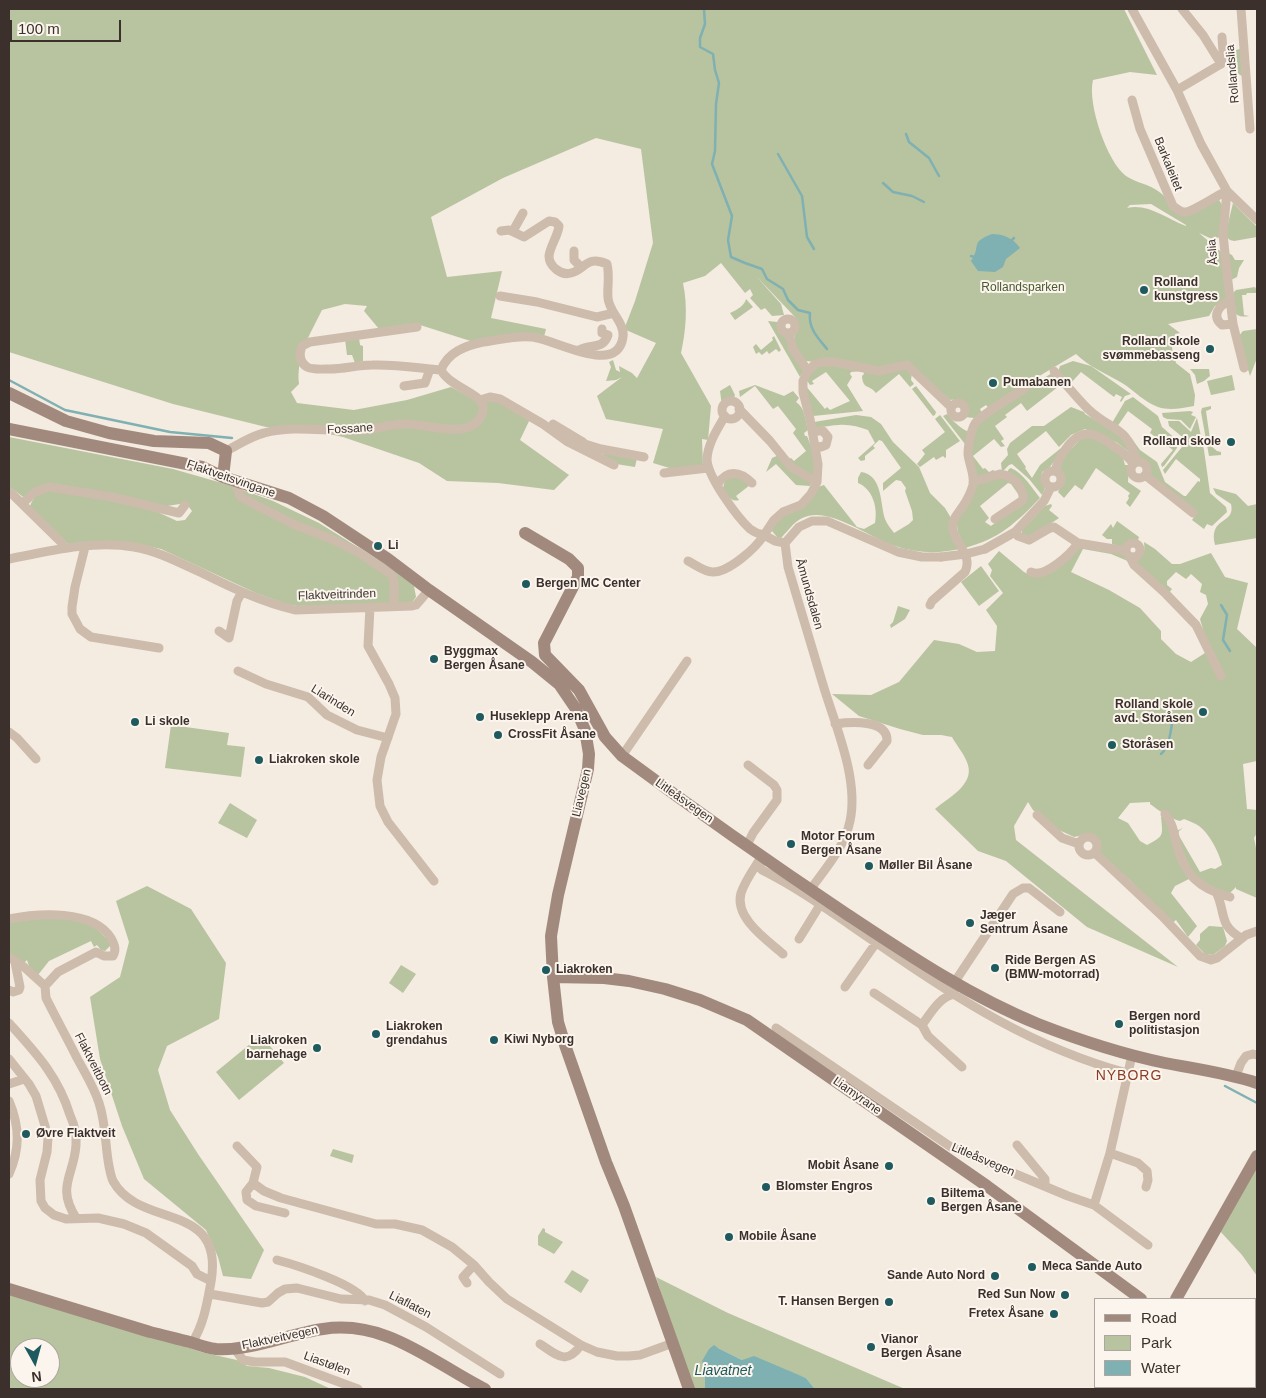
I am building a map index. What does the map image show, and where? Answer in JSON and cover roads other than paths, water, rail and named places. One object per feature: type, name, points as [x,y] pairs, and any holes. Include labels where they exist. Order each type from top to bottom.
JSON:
[{"type":"main road","points":[[9,393],[66,421],[109,433],[154,441],[209,443],[226,451],[223,477]]},
{"type":"main road","name":"Flaktveitsvingane","points":[[9,429],[202,467],[223,477],[289,498],[323,516],[388,559],[429,590]]},
{"type":"main road","name":"Litleåsvegen","points":[[525,533],[569,559],[578,568],[578,577],[544,643],[545,655],[579,690],[605,737],[622,756],[761,857],[903,951],[955,988],[1039,1024],[1132,1055],[1236,1076],[1257,1083]]},
{"type":"main road","name":"Liavegen","points":[[429,590],[532,662],[559,684],[576,709],[585,730],[589,754],[588,770],[555,910],[551,936],[553,977]]},
{"type":"main road","points":[[553,977],[558,1022],[565,1045],[689,1389]]},
{"type":"main road","name":"Liamyrane","points":[[553,977],[604,978],[665,988],[716,1006],[747,1020],[986,1186],[1133,1295]]},
{"type":"main road","points":[[1177,1298],[1257,1156]]},
{"type":"main road","points":[[1183,1298],[1187,1280]]},
{"type":"main road","name":"Flaktveitvegen","points":[[9,1290],[216,1349],[259,1345],[324,1328],[361,1328],[380,1333],[412,1346],[441,1365],[485,1389]]},
{"type":"street","points":[[1132,9],[1176,90],[1201,144],[1227,191],[1257,220]]},
{"type":"street","points":[[1182,9],[1204,35],[1221,64]]},
{"type":"street","name":"Rollandslia","points":[[1241,9],[1250,128],[1257,122]]},
{"type":"street","points":[[1221,64],[1223,52],[1222,37]]},
{"type":"street","points":[[1176,90],[1221,64]]},
{"type":"street","name":"Barkaleitet","points":[[1132,100],[1140,128],[1169,201],[1173,206],[1183,212],[1189,212],[1218,194],[1227,191]]},
{"type":"street","name":"Åslia","points":[[1227,191],[1224,234],[1230,302],[1233,324],[1244,368]]},
{"type":"street","points":[[513,231],[523,213]]},
{"type":"street","points":[[501,231],[513,231],[524,237],[549,221],[555,222],[559,226],[558,233],[549,254],[550,262],[554,268],[565,274],[572,273],[592,262],[600,261],[607,264],[609,272],[608,299],[621,327],[623,336],[620,344],[615,352],[607,356],[595,355],[534,337],[519,336],[468,345],[456,351],[445,361],[441,370],[444,377],[480,400],[490,396],[500,399],[543,424],[568,442],[614,465]]},
{"type":"street","points":[[574,251],[574,260],[581,267]]},
{"type":"street","points":[[500,296],[537,302],[597,317],[614,313]]},
{"type":"street","points":[[1230,302],[1220,306],[1217,318],[1218,322],[1222,325],[1233,324]]},
{"type":"street","points":[[417,327],[310,342],[302,346],[300,353],[302,362],[308,367],[326,369],[392,364],[441,370]]},
{"type":"street","points":[[579,350],[584,347],[602,345],[606,342],[608,335],[602,333],[602,329]]},
{"type":"street","points":[[789,333],[793,349],[808,371]]},
{"type":"street","points":[[348,358],[350,368]]},
{"type":"street","points":[[688,561],[702,569],[716,572],[735,563],[758,544],[774,520],[783,512],[801,505],[811,494],[818,475],[813,434],[803,392],[803,381],[808,371],[815,364],[834,362],[879,371],[907,365],[951,407],[957,403],[964,405],[965,412],[960,417],[975,422]]},
{"type":"street","points":[[404,386],[425,383],[430,369]]},
{"type":"street","points":[[1054,370],[1088,410],[1124,434],[1133,450],[1135,462]]},
{"type":"street","points":[[930,605],[968,567],[963,548],[953,529],[953,520],[968,497],[974,482],[968,454],[968,444],[975,422],[1025,388]]},
{"type":"street","name":"Fossane","points":[[226,451],[262,433],[278,430],[350,431],[406,424],[458,429],[468,427],[479,420],[482,414],[483,407],[480,400]]},
{"type":"street","points":[[725,416],[722,409],[726,402],[734,402],[791,466],[811,480]]},
{"type":"street","points":[[725,416],[733,418],[738,414],[739,409]]},
{"type":"street","points":[[725,416],[709,443],[708,468],[717,485],[750,529],[775,541],[785,543],[799,527],[812,521],[827,521],[898,552],[922,557],[966,554],[985,549],[1015,532],[1044,501],[1051,487],[1045,482],[1045,477],[1050,471],[1055,471],[1057,462],[1072,439],[1084,434],[1097,436],[1110,443],[1135,462],[1142,462],[1146,465],[1147,471],[1145,475],[1193,513]]},
{"type":"street","points":[[552,424],[579,438],[585,444]]},
{"type":"street","points":[[813,434],[817,431],[823,431],[828,437],[826,445],[821,448],[815,446]]},
{"type":"street","points":[[561,437],[600,449],[644,457]]},
{"type":"street","points":[[664,473],[708,468]]},
{"type":"street","points":[[717,485],[723,478],[735,474],[744,476],[752,483]]},
{"type":"street","points":[[974,482],[1000,474],[1020,486],[1023,492],[1023,500],[995,519]]},
{"type":"street","points":[[23,503],[40,490],[49,488],[110,497],[179,513],[185,505]]},
{"type":"street","name":"Flaktveitsvingane","points":[[237,488],[240,496],[250,502],[293,524],[358,552],[392,575],[394,580],[394,606]]},
{"type":"street","points":[[9,491],[23,503],[65,548]]},
{"type":"street","points":[[1015,532],[1018,536],[1029,540],[1048,529],[1054,528],[1078,543],[1128,554],[1134,565],[1196,625],[1220,676]]},
{"type":"street","name":"Åmundsdalen","points":[[785,543],[788,567],[849,771],[853,803],[847,833],[840,848],[810,890]]},
{"type":"street","points":[[1031,572],[1036,574],[1050,568],[1073,551],[1078,543]]},
{"type":"street","name":"Flaktveitrinden","points":[[9,559],[65,548],[108,545],[134,547],[166,556],[242,592],[295,610],[416,605],[429,590]]},
{"type":"street","points":[[85,547],[74,587],[72,607],[72,614],[80,629],[92,636],[159,648]]},
{"type":"street","points":[[219,631],[229,638],[237,601],[242,592]]},
{"type":"street","points":[[370,607],[368,646],[386,676],[395,698],[396,714],[381,757],[377,780],[380,806],[388,822],[434,881]]},
{"type":"street","points":[[622,756],[687,660]]},
{"type":"street","name":"Liarinden","points":[[238,670],[266,684],[308,697],[327,715],[357,730],[388,738]]},
{"type":"street","points":[[836,724],[847,722],[868,723],[878,727],[885,733],[887,741],[868,765]]},
{"type":"street","points":[[9,732],[36,759]]},
{"type":"street","points":[[747,845],[753,833],[777,800],[777,790],[774,784],[748,766]]},
{"type":"street","points":[[1165,814],[1170,819],[1177,846],[1189,875],[1203,888],[1230,898]]},
{"type":"street","points":[[1037,815],[1062,838],[1079,844]]},
{"type":"street","points":[[1092,837],[1098,844],[1095,853],[1090,856],[1080,850],[1079,844],[1082,839],[1092,837]]},
{"type":"street","points":[[1095,853],[1162,916],[1200,956],[1211,960],[1217,958],[1241,938],[1257,930]]},
{"type":"street","points":[[761,857],[740,895],[742,908],[748,924],[783,954]]},
{"type":"street","name":"Litleåsvegen","points":[[761,857],[760,869],[785,882],[876,943],[955,988],[1001,1023],[1068,1054],[1127,1073]]},
{"type":"street","points":[[922,1025],[955,988],[1013,894],[1023,888],[1030,888],[1060,912]]},
{"type":"street","points":[[1217,894],[1222,905],[1223,918],[1227,928],[1241,938]]},
{"type":"street","points":[[799,939],[820,905]]},
{"type":"street","points":[[9,919],[23,916],[62,916],[87,920],[100,926],[114,944],[114,954],[110,957],[96,952],[84,957],[58,972],[45,986],[24,967],[12,960]]},
{"type":"street","points":[[845,988],[876,943]]},
{"type":"street","points":[[9,990],[13,992],[19,990],[20,986],[12,960]]},
{"type":"street","name":"Flaktveitbotn","points":[[45,986],[46,998],[93,1086],[100,1103],[105,1145],[112,1180],[122,1193],[132,1200],[192,1226],[204,1235],[212,1250],[214,1261],[210,1294],[199,1331],[192,1343]]},
{"type":"street","points":[[874,993],[922,1025],[928,1036],[962,1067]]},
{"type":"street","points":[[9,1023],[56,1079],[64,1095],[75,1128],[77,1143],[69,1174],[66,1198],[76,1218]]},
{"type":"street","name":"Litleåsvegen","points":[[776,1028],[951,1147],[1094,1205],[1148,1245]]},
{"type":"street","points":[[1094,1205],[1110,1153],[1132,1055]]},
{"type":"street","points":[[1236,1076],[1246,1056],[1257,1055]]},
{"type":"street","points":[[9,1059],[36,1096],[48,1138],[47,1152],[40,1180],[41,1201],[45,1208],[54,1215],[66,1219],[98,1218],[112,1220],[146,1233],[192,1266],[196,1274],[211,1281]]},
{"type":"street","points":[[9,1084],[24,1079]]},
{"type":"street","points":[[9,1101],[16,1118],[17,1139],[12,1154],[16,1158],[9,1174]]},
{"type":"street","name":"Litleåsvegen","points":[[1017,1145],[1045,1179],[1045,1186]]},
{"type":"street","points":[[237,1146],[256,1166],[252,1183],[246,1192],[247,1200],[256,1206],[285,1213]]},
{"type":"street","points":[[1110,1153],[1138,1163],[1147,1171],[1148,1180],[1146,1188]]},
{"type":"street","points":[[252,1183],[264,1191],[281,1198],[376,1224],[394,1224],[422,1230],[452,1247],[474,1264],[507,1299],[581,1346],[604,1354],[628,1356],[646,1353],[673,1344]]},
{"type":"street","name":"Liaflaten","points":[[277,1260],[328,1277],[357,1291],[365,1301],[385,1305],[396,1310],[442,1336],[500,1374]]},
{"type":"street","points":[[466,1282],[463,1277],[474,1264]]},
{"type":"street","points":[[210,1294],[262,1303],[268,1302],[284,1289],[297,1288],[341,1299],[365,1301]]},
{"type":"street","points":[[540,1344],[564,1357],[574,1354],[581,1346]]},
{"type":"street","name":"Liastølen","points":[[234,1348],[243,1360],[285,1362],[358,1389]]},
{"type":"water","points":[[992,234],[1008,237],[1020,248],[1006,259],[1003,267],[995,272],[978,271],[971,261],[978,242]]},
{"type":"water","name":"Liavatnet","points":[[714,1345],[742,1360],[754,1356],[806,1378],[815,1389],[705,1389],[705,1370],[702,1361],[709,1349]]},
{"type":"waterway","points":[[704,9],[705,24],[700,38],[700,47],[713,54],[719,83],[716,104],[715,151],[712,164],[732,216],[728,240],[731,257],[762,269],[767,279],[783,289],[788,300],[798,310],[810,313],[812,328],[827,349]]},
{"type":"waterway","points":[[906,134],[909,142],[929,158],[939,176]]},
{"type":"waterway","points":[[778,154],[802,196],[807,237],[814,249]]},
{"type":"waterway","points":[[883,183],[893,192],[912,196],[924,202]]},
{"type":"waterway","points":[[9,380],[65,410],[170,432],[232,438]]},
{"type":"waterway","points":[[1221,605],[1227,615],[1223,640],[1230,651]]},
{"type":"waterway","points":[[1161,754],[1168,742],[1175,714]]},
{"type":"waterway","points":[[1225,1086],[1257,1103]]},
{"type":"place","name":"Rolland kunstgress","points":[[1144,290]]},
{"type":"place","name":"Rolland skole svømmebasseng","points":[[1210,349]]},
{"type":"place","name":"Pumabanen","points":[[993,383]]},
{"type":"place","name":"Rolland skole","points":[[1231,442]]},
{"type":"place","name":"Li","points":[[378,546]]},
{"type":"place","name":"Bergen MC Center","points":[[526,584]]},
{"type":"place","name":"Byggmax Bergen Åsane","points":[[434,659]]},
{"type":"place","name":"Rolland skole avd. Storåsen","points":[[1203,712]]},
{"type":"place","name":"Huseklepp Arena","points":[[480,717]]},
{"type":"place","name":"Li skole","points":[[135,722]]},
{"type":"place","name":"CrossFit Åsane","points":[[498,735]]},
{"type":"place","name":"Storåsen","points":[[1112,745]]},
{"type":"place","name":"Liakroken skole","points":[[259,760]]},
{"type":"place","name":"Motor Forum Bergen Åsane","points":[[791,844]]},
{"type":"place","name":"Møller Bil Åsane","points":[[869,866]]},
{"type":"place","name":"Jæger Sentrum Åsane","points":[[970,923]]},
{"type":"place","name":"Ride Bergen AS (BMW-motorrad)","points":[[995,968]]},
{"type":"place","name":"Liakroken","points":[[546,970]]},
{"type":"place","name":"Bergen nord politistasjon","points":[[1119,1024]]},
{"type":"place","name":"Liakroken grendahus","points":[[376,1034]]},
{"type":"place","name":"Kiwi Nyborg","points":[[494,1040]]},
{"type":"place","name":"Liakroken barnehage","points":[[317,1048]]},
{"type":"place","name":"Øvre Flaktveit","points":[[26,1134]]},
{"type":"place","name":"Mobit Åsane","points":[[889,1166]]},
{"type":"place","name":"Blomster Engros","points":[[766,1187]]},
{"type":"place","name":"Biltema Bergen Åsane","points":[[931,1201]]},
{"type":"place","name":"Mobile Åsane","points":[[729,1237]]},
{"type":"place","name":"Meca Sande Auto","points":[[1032,1267]]},
{"type":"place","name":"Sande Auto Nord","points":[[995,1276]]},
{"type":"place","name":"Red Sun Now","points":[[1065,1295]]},
{"type":"place","name":"T. Hansen Bergen","points":[[889,1302]]},
{"type":"place","name":"Fretex Åsane","points":[[1054,1314]]},
{"type":"place","name":"Vianor Bergen Åsane","points":[[871,1347]]},
{"type":"district","name":"NYBORG","points":[[1129,1076]]},
{"type":"park label","name":"Rollandsparken","points":[[1023,288]]}]
